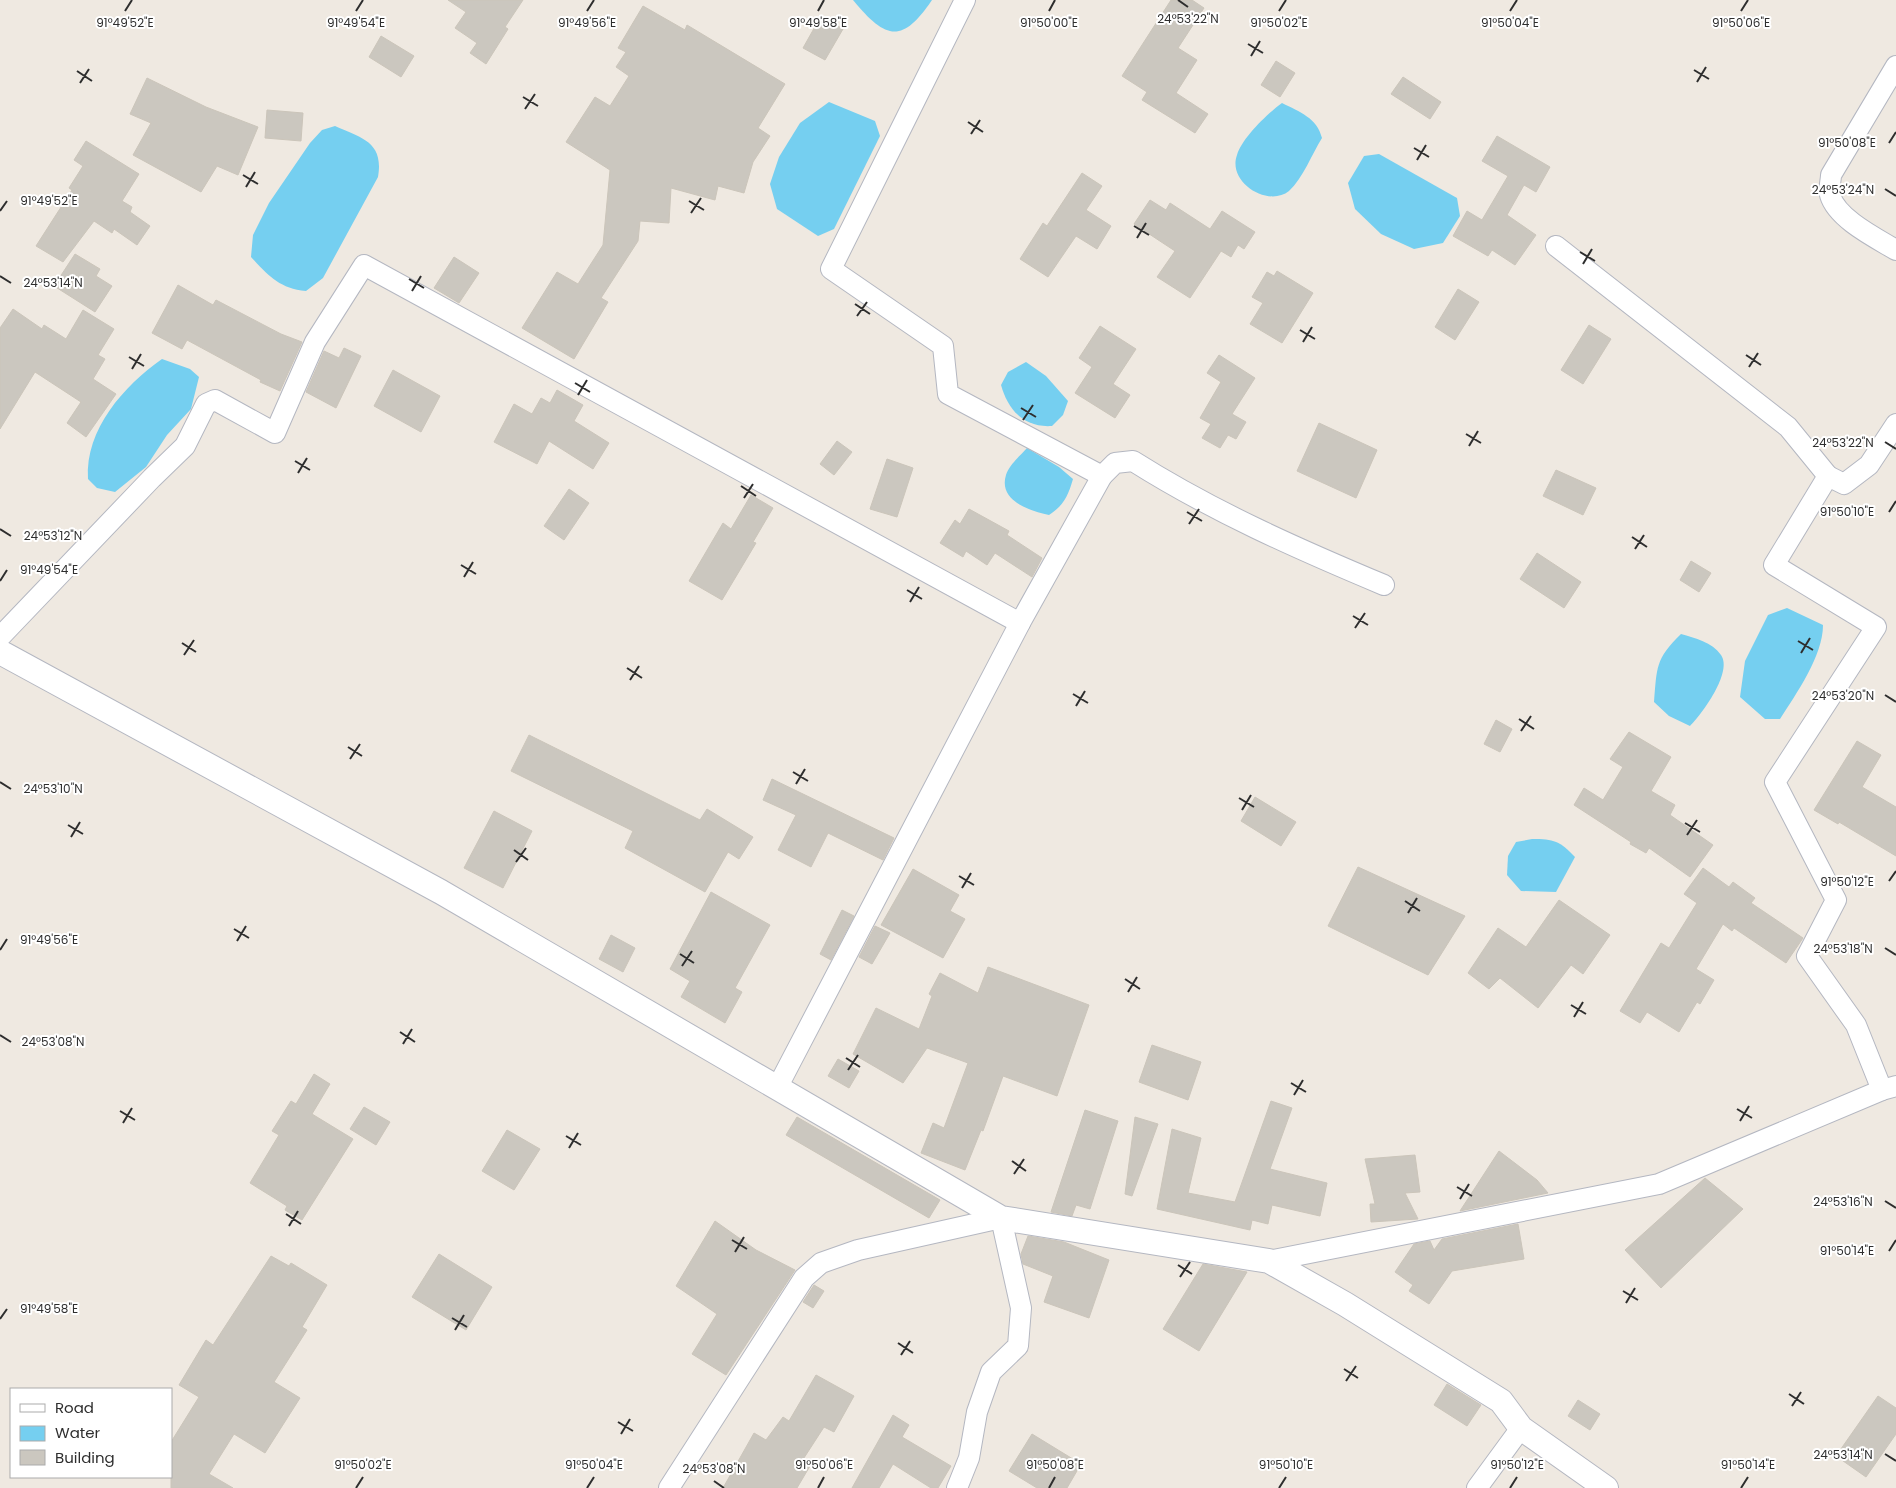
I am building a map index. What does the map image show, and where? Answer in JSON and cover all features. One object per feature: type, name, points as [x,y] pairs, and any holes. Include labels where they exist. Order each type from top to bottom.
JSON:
[{"type":"street","points":[[965,0],[831,269],[943,346],[948,394],[1102,476]]},
{"type":"street","points":[[1896,66],[1831,175],[1829,194],[1838,209],[1861,229],[1896,250]]},
{"type":"street","points":[[1556,246],[1788,427],[1828,476],[1844,484],[1868,465],[1896,424]]},
{"type":"street","points":[[0,637],[185,446],[206,404],[215,400],[276,433],[315,342],[364,265],[1020,623]]},
{"type":"street","points":[[777,1088],[1020,623],[1102,476],[1115,463],[1133,461],[1155,475],[1276,539],[1384,585]]},
{"type":"street","points":[[0,652],[441,892],[1001,1218],[1270,1260],[1660,1184],[1889,1088],[1856,1025],[1807,956],[1836,900],[1775,782],[1876,627],[1774,565],[1828,476]]},
{"type":"street","points":[[669,1488],[804,1278],[822,1264],[858,1250],[1001,1218]]},
{"type":"street","points":[[957,1488],[969,1458],[977,1412],[991,1372],[1018,1346],[1021,1308],[1001,1218]]},
{"type":"street","points":[[1270,1260],[1502,1400],[1521,1428],[1606,1488]]},
{"type":"street","points":[[1477,1488],[1521,1428]]},
{"type":"water","points":[[853,0],[932,0],[912,24],[903,30],[894,32],[875,23]]},
{"type":"water","points":[[829,102],[875,121],[880,136],[834,229],[818,236],[777,209],[770,184],[779,157],[800,123]]},
{"type":"water","points":[[1282,103],[1307,116],[1316,125],[1322,138],[1294,186],[1289,191],[1280,195],[1271,196],[1251,190],[1244,183],[1238,174],[1236,165],[1237,155],[1250,134],[1263,119]]},
{"type":"water","points":[[335,126],[369,143],[378,156],[378,177],[323,278],[306,291],[281,284],[263,270],[251,257],[253,235],[269,203],[310,143],[322,130]]},
{"type":"water","points":[[1379,154],[1457,198],[1460,216],[1443,243],[1414,249],[1381,234],[1355,209],[1348,183],[1364,156]]},
{"type":"water","points":[[162,359],[190,369],[199,377],[191,409],[167,435],[146,467],[115,492],[97,488],[88,479],[93,443],[100,426],[121,396],[134,382]]},
{"type":"water","points":[[1026,362],[1046,376],[1068,401],[1063,415],[1052,426],[1033,424],[1019,416],[1004,394],[1001,385],[1008,372]]},
{"type":"water","points":[[1027,448],[1059,467],[1073,479],[1065,500],[1049,515],[1033,511],[1017,503],[1007,492],[1005,484],[1007,471]]},
{"type":"water","points":[[1787,608],[1823,625],[1822,637],[1808,674],[1780,719],[1765,719],[1740,697],[1745,661],[1768,615]]},
{"type":"water","points":[[1681,634],[1703,641],[1713,647],[1721,655],[1724,662],[1720,682],[1715,692],[1690,726],[1669,716],[1654,702],[1659,665],[1666,650]]},
{"type":"water","points":[[1532,839],[1561,844],[1575,857],[1556,892],[1521,891],[1507,875],[1508,856],[1516,842]]},
{"type":"building","points":[[448,0],[523,0],[505,27],[508,29],[486,64],[470,53],[477,43],[455,28],[466,12]]},
{"type":"building","points":[[1171,0],[1192,0],[1204,8],[1178,48],[1197,60],[1176,93],[1208,114],[1195,133],[1142,100],[1147,92],[1122,76]]},
{"type":"building","points":[[643,6],[685,30],[687,25],[785,84],[758,128],[770,136],[753,162],[744,193],[718,186],[715,200],[671,188],[669,223],[640,221],[638,241],[601,298],[608,302],[574,359],[522,328],[557,272],[578,284],[603,245],[610,170],[566,142],[595,97],[610,106],[629,76],[616,67],[626,52],[618,48]]},
{"type":"building","points":[[821,16],[843,29],[825,60],[803,48]]},
{"type":"building","points":[[381,36],[414,56],[401,77],[369,57]]},
{"type":"building","points":[[1276,61],[1295,73],[1280,97],[1261,85]]},
{"type":"building","points":[[1403,77],[1441,102],[1430,119],[1391,94]]},
{"type":"building","points":[[147,78],[206,107],[258,127],[238,175],[217,166],[201,192],[133,155],[151,123],[130,114]]},
{"type":"building","points":[[267,110],[303,113],[301,141],[265,138]]},
{"type":"building","points":[[1497,136],[1550,167],[1536,192],[1524,185],[1507,215],[1536,235],[1515,265],[1492,250],[1488,256],[1453,236],[1467,211],[1482,220],[1508,176],[1482,161]]},
{"type":"building","points":[[86,141],[139,174],[122,201],[132,207],[130,212],[150,226],[137,245],[114,229],[112,233],[94,221],[63,262],[36,246],[72,190],[69,188],[83,166],[74,160]]},
{"type":"building","points":[[1082,173],[1102,186],[1086,210],[1111,226],[1097,249],[1076,236],[1048,277],[1020,259],[1043,223],[1047,226]]},
{"type":"building","points":[[1150,200],[1166,210],[1170,203],[1210,229],[1222,211],[1255,232],[1244,249],[1238,245],[1231,257],[1221,251],[1190,298],[1157,277],[1175,251],[1134,224]]},
{"type":"building","points":[[75,254],[100,269],[96,276],[112,286],[95,312],[54,286]]},
{"type":"building","points":[[454,257],[479,273],[459,303],[434,288]]},
{"type":"building","points":[[1277,271],[1313,293],[1282,343],[1250,324],[1263,303],[1252,297],[1267,272],[1274,276]]},
{"type":"building","points":[[178,285],[213,305],[216,300],[281,334],[302,342],[280,391],[260,382],[261,380],[187,340],[182,349],[152,333]]},
{"type":"building","points":[[1458,289],[1479,302],[1455,340],[1435,327]]},
{"type":"building","points":[[13,309],[42,329],[44,325],[66,339],[83,310],[114,329],[98,355],[105,359],[93,379],[116,394],[86,437],[67,423],[81,402],[35,372],[0,429],[0,328]]},
{"type":"building","points":[[1589,325],[1611,339],[1583,384],[1561,370]]},
{"type":"building","points":[[1100,326],[1136,349],[1113,384],[1130,395],[1115,418],[1075,393],[1092,367],[1079,358]]},
{"type":"building","points":[[344,348],[361,356],[336,408],[306,392],[324,351],[339,358]]},
{"type":"building","points":[[1219,355],[1255,378],[1232,414],[1246,422],[1236,439],[1228,435],[1220,448],[1202,438],[1211,424],[1200,418],[1221,382],[1207,373]]},
{"type":"building","points":[[393,370],[440,396],[421,432],[374,406]]},
{"type":"building","points":[[557,390],[583,405],[574,421],[609,443],[593,469],[549,441],[537,464],[494,442],[514,404],[532,414],[541,398],[550,403]]},
{"type":"building","points":[[1319,423],[1377,450],[1356,498],[1297,471]]},
{"type":"building","points":[[837,441],[852,452],[834,475],[820,464]]},
{"type":"building","points":[[887,459],[913,468],[897,517],[870,509]]},
{"type":"building","points":[[1556,470],[1596,488],[1583,515],[1543,496]]},
{"type":"building","points":[[569,489],[589,503],[564,540],[544,526]]},
{"type":"building","points":[[751,495],[773,508],[753,542],[756,543],[722,600],[689,581],[723,523],[731,529]]},
{"type":"building","points":[[969,509],[1009,531],[1007,535],[1042,558],[1032,577],[995,553],[987,565],[966,551],[963,557],[940,543],[955,520],[960,524]]},
{"type":"building","points":[[1537,553],[1581,582],[1564,608],[1520,579]]},
{"type":"building","points":[[1691,561],[1711,573],[1699,592],[1680,580]]},
{"type":"building","points":[[1496,720],[1512,729],[1500,752],[1484,744]]},
{"type":"building","points":[[1629,732],[1671,757],[1651,791],[1675,805],[1670,815],[1713,845],[1690,877],[1649,848],[1646,853],[1630,844],[1631,842],[1574,805],[1584,788],[1603,800],[1623,767],[1610,759]]},
{"type":"building","points":[[529,735],[700,820],[707,809],[753,837],[739,859],[728,852],[705,892],[625,848],[633,831],[511,771]]},
{"type":"building","points":[[1857,741],[1881,755],[1862,787],[1896,807],[1896,856],[1839,822],[1838,824],[1814,810]]},
{"type":"building","points":[[772,779],[894,838],[883,860],[828,833],[811,867],[778,850],[796,815],[763,800]]},
{"type":"building","points":[[1255,797],[1296,822],[1281,846],[1241,821]]},
{"type":"building","points":[[494,811],[532,831],[503,888],[464,868]]},
{"type":"building","points":[[1358,867],[1465,916],[1428,975],[1328,926]]},
{"type":"building","points":[[1703,868],[1729,887],[1733,882],[1755,898],[1751,903],[1803,938],[1786,963],[1734,928],[1732,931],[1723,924],[1696,969],[1714,980],[1700,1004],[1697,1002],[1679,1032],[1647,1012],[1640,1023],[1620,1011],[1661,943],[1669,948],[1697,903],[1684,894]]},
{"type":"building","points":[[913,869],[959,895],[950,911],[965,919],[943,958],[881,925]]},
{"type":"building","points":[[711,892],[770,925],[735,988],[742,992],[725,1023],[681,997],[690,981],[670,969]]},
{"type":"building","points":[[1559,900],[1610,935],[1583,974],[1571,965],[1538,1008],[1500,978],[1489,989],[1468,973],[1498,928],[1526,947]]},
{"type":"building","points":[[842,910],[854,916],[831,960],[820,954]]},
{"type":"building","points":[[875,926],[890,933],[872,964],[859,957]]},
{"type":"building","points":[[611,935],[635,948],[623,972],[599,959]]},
{"type":"building","points":[[988,967],[1089,1005],[1057,1096],[1003,1076],[983,1131],[981,1130],[965,1170],[921,1153],[933,1123],[944,1128],[968,1063],[927,1048],[903,1083],[853,1054],[876,1008],[919,1029],[932,996],[929,994],[940,973],[978,993]]},
{"type":"building","points":[[1152,1045],[1201,1062],[1188,1100],[1139,1082]]},
{"type":"building","points":[[838,1059],[859,1071],[849,1088],[828,1076]]},
{"type":"building","points":[[314,1074],[330,1084],[312,1114],[353,1139],[302,1220],[285,1210],[287,1206],[250,1183],[279,1135],[272,1131],[291,1101],[296,1104]]},
{"type":"building","points":[[1271,1101],[1292,1108],[1270,1169],[1327,1183],[1320,1216],[1272,1205],[1268,1224],[1252,1220],[1250,1230],[1157,1209],[1172,1129],[1201,1138],[1188,1193],[1235,1202]]},
{"type":"building","points":[[364,1107],[390,1122],[376,1145],[350,1129]]},
{"type":"building","points":[[1085,1110],[1118,1121],[1090,1209],[1076,1205],[1072,1216],[1051,1212]]},
{"type":"building","points":[[797,1117],[940,1200],[929,1218],[786,1135]]},
{"type":"building","points":[[1135,1117],[1158,1124],[1132,1196],[1125,1194]]},
{"type":"building","points":[[507,1130],[540,1149],[514,1190],[482,1171]]},
{"type":"building","points":[[1499,1151],[1537,1180],[1548,1193],[1460,1211]]},
{"type":"building","points":[[1415,1155],[1420,1192],[1405,1193],[1418,1219],[1371,1222],[1370,1204],[1375,1204],[1365,1159]]},
{"type":"building","points":[[1705,1178],[1743,1209],[1661,1288],[1625,1250]]},
{"type":"building","points":[[715,1221],[756,1250],[795,1270],[726,1375],[692,1354],[717,1314],[676,1286]]},
{"type":"building","points":[[1518,1224],[1524,1259],[1452,1271],[1429,1304],[1409,1291],[1413,1285],[1395,1272],[1414,1244],[1430,1241],[1434,1250],[1442,1239]]},
{"type":"building","points":[[1028,1236],[1064,1242],[1109,1260],[1089,1318],[1044,1302],[1053,1276],[1023,1264],[1021,1254]]},
{"type":"building","points":[[439,1254],[492,1287],[466,1330],[412,1297]]},
{"type":"building","points":[[271,1256],[289,1266],[291,1263],[327,1285],[302,1327],[307,1330],[274,1382],[300,1398],[265,1453],[234,1434],[209,1474],[233,1488],[171,1488],[172,1440],[199,1397],[179,1385],[206,1340],[213,1345]]},
{"type":"building","points":[[1203,1264],[1247,1272],[1199,1351],[1163,1329]]},
{"type":"building","points":[[814,1285],[824,1291],[813,1308],[803,1302]]},
{"type":"building","points":[[816,1375],[854,1396],[834,1432],[824,1427],[802,1461],[810,1466],[797,1488],[723,1488],[754,1433],[766,1440],[783,1417],[789,1421]]},
{"type":"building","points":[[1447,1384],[1481,1405],[1467,1426],[1434,1405]]},
{"type":"building","points":[[1878,1396],[1896,1408],[1896,1434],[1866,1477],[1836,1456]]},
{"type":"building","points":[[1578,1400],[1600,1414],[1590,1430],[1568,1416]]},
{"type":"building","points":[[893,1415],[909,1425],[902,1437],[951,1466],[938,1488],[931,1488],[893,1464],[879,1488],[852,1488]]},
{"type":"building","points":[[1032,1434],[1081,1464],[1067,1488],[1037,1488],[1009,1471]]}]
